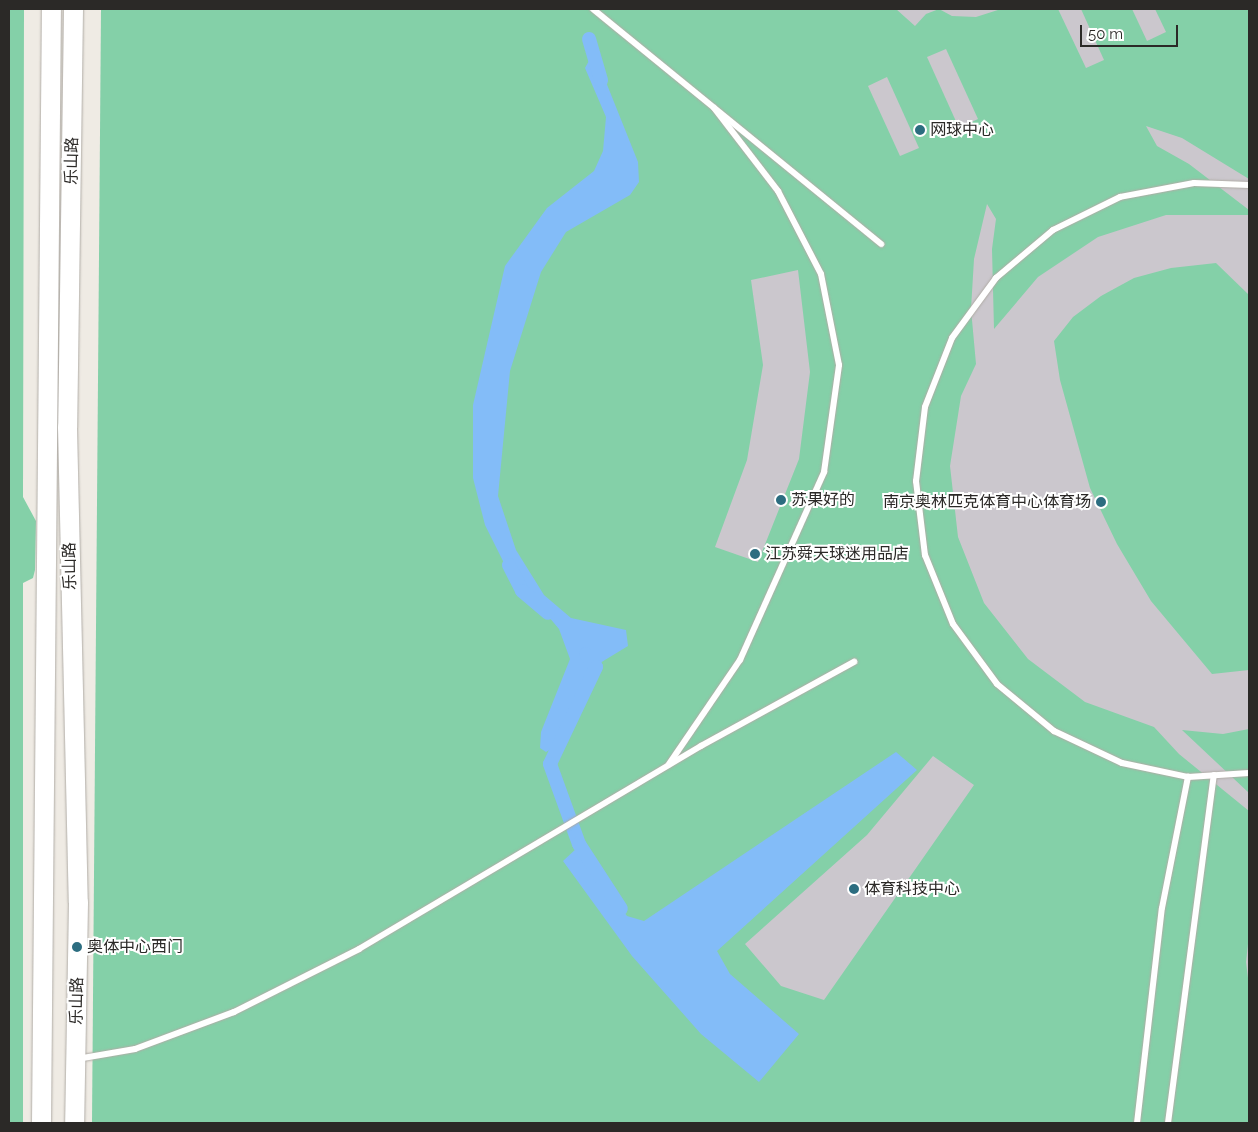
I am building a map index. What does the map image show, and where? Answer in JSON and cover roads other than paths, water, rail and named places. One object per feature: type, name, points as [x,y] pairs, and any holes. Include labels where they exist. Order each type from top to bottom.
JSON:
[{"type":"street","name":"乐山路","points":[[40,1123],[51,9]]},
{"type":"street","name":"乐山路","points":[[73,9],[66,427],[78,902],[74,1123]]},
{"type":"lane","points":[[593,9],[881,244]]},
{"type":"lane","points":[[667,766],[740,660],[824,472],[839,365],[821,274],[778,191],[714,108]]},
{"type":"lane","points":[[1249,186],[1194,183],[1120,197],[1053,230],[996,278],[952,338],[925,407],[916,481],[925,555],[953,624],[997,684],[1054,731],[1122,763],[1188,777],[1249,773]]},
{"type":"lane","points":[[76,1059],[135,1049],[234,1012],[359,949],[667,766],[854,662]]},
{"type":"lane","points":[[1168,1123],[1214,775]]},
{"type":"lane","points":[[1137,1123],[1162,908],[1188,777]]},
{"type":"water","points":[[590,59],[602,72],[638,162],[639,182],[630,195],[566,232],[541,272],[510,371],[498,496],[516,550],[544,595],[571,618],[626,630],[628,646],[600,663],[581,685],[559,744],[546,752],[540,748],[541,732],[570,659],[559,629],[505,565],[485,525],[473,478],[473,405],[505,266],[547,208],[594,171],[603,151],[606,117],[585,68]]},
{"type":"water","points":[[896,752],[917,770],[717,951],[730,974],[799,1034],[759,1082],[701,1034],[632,956],[563,861],[577,848],[627,916],[644,921]]},
{"type":"waterway","points":[[589,39],[601,80]]},
{"type":"waterway","points":[[509,565],[522,591],[548,613]]},
{"type":"waterway","points":[[586,654],[596,667],[550,764],[579,844],[621,909]]},
{"type":"place","name":"网球中心","points":[[920,130]]},
{"type":"place","name":"苏果好的","points":[[781,500]]},
{"type":"place","name":"南京奥林匹克体育中心体育场","points":[[1101,502]]},
{"type":"place","name":"江苏舜天球迷用品店","points":[[755,554]]},
{"type":"place","name":"体育科技中心","points":[[854,889]]},
{"type":"place","name":"奥体中心西门","points":[[77,947]]}]
